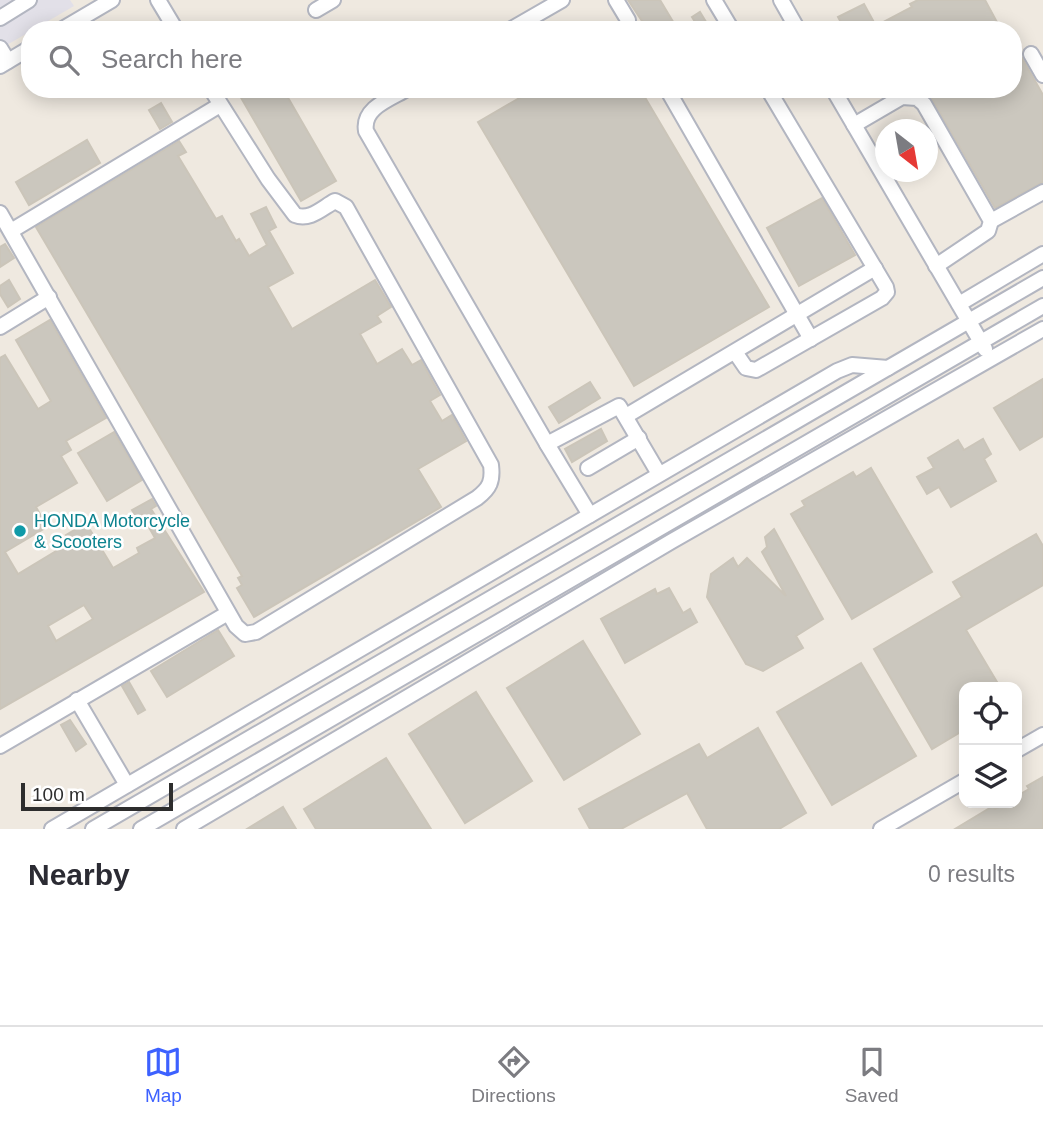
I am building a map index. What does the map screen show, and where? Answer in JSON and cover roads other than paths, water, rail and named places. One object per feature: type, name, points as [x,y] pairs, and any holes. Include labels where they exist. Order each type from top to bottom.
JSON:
[{"type":"street","points":[[0,18],[29,0]]},
{"type":"street","points":[[73,21],[93,5],[112,0]]},
{"type":"street","points":[[158,0],[171,21]]},
{"type":"street","points":[[316,10],[333,0]]},
{"type":"street","points":[[526,21],[562,0]]},
{"type":"street","points":[[617,0],[628,20]]},
{"type":"street","points":[[714,0],[727,21]]},
{"type":"street","points":[[781,0],[793,21]]},
{"type":"street","points":[[3,58],[21,51]]},
{"type":"street","points":[[1031,54],[1043,75]]},
{"type":"street","points":[[216,98],[268,179],[295,215],[310,216],[335,201],[346,207],[491,464],[493,478],[489,489],[477,498],[256,632],[245,634],[228,613],[49,297],[4,224],[220,105]]},
{"type":"street","points":[[392,98],[371,111],[364,123],[366,131],[590,515]]},
{"type":"street","points":[[672,98],[811,339]]},
{"type":"street","points":[[735,352],[746,368],[755,370],[883,298],[887,292],[773,98]]},
{"type":"street","points":[[838,98],[992,359]]},
{"type":"street","points":[[854,125],[900,98]]},
{"type":"street","points":[[919,98],[991,220],[988,231],[936,266]]},
{"type":"street","points":[[991,220],[1043,192]]},
{"type":"street","points":[[959,304],[1043,254]]},
{"type":"street","points":[[626,416],[874,268]]},
{"type":"street","points":[[93,829],[1043,278]]},
{"type":"street","points":[[0,327],[49,297]]},
{"type":"street","points":[[146,828],[1043,306]]},
{"type":"street","points":[[184,829],[672,541],[1043,329]]},
{"type":"street","points":[[52,829],[837,371],[852,365],[888,368]]},
{"type":"street","points":[[547,444],[619,406],[659,474]]},
{"type":"street","points":[[588,468],[639,439]]},
{"type":"street","points":[[0,746],[228,613]]},
{"type":"street","points":[[77,701],[127,785]]},
{"type":"street","points":[[1022,747],[1043,735]]},
{"type":"street","points":[[881,829],[959,783]]},
{"type":"place","name":"HONDA Motorcycle & Scooters","points":[[20,531]]}]
